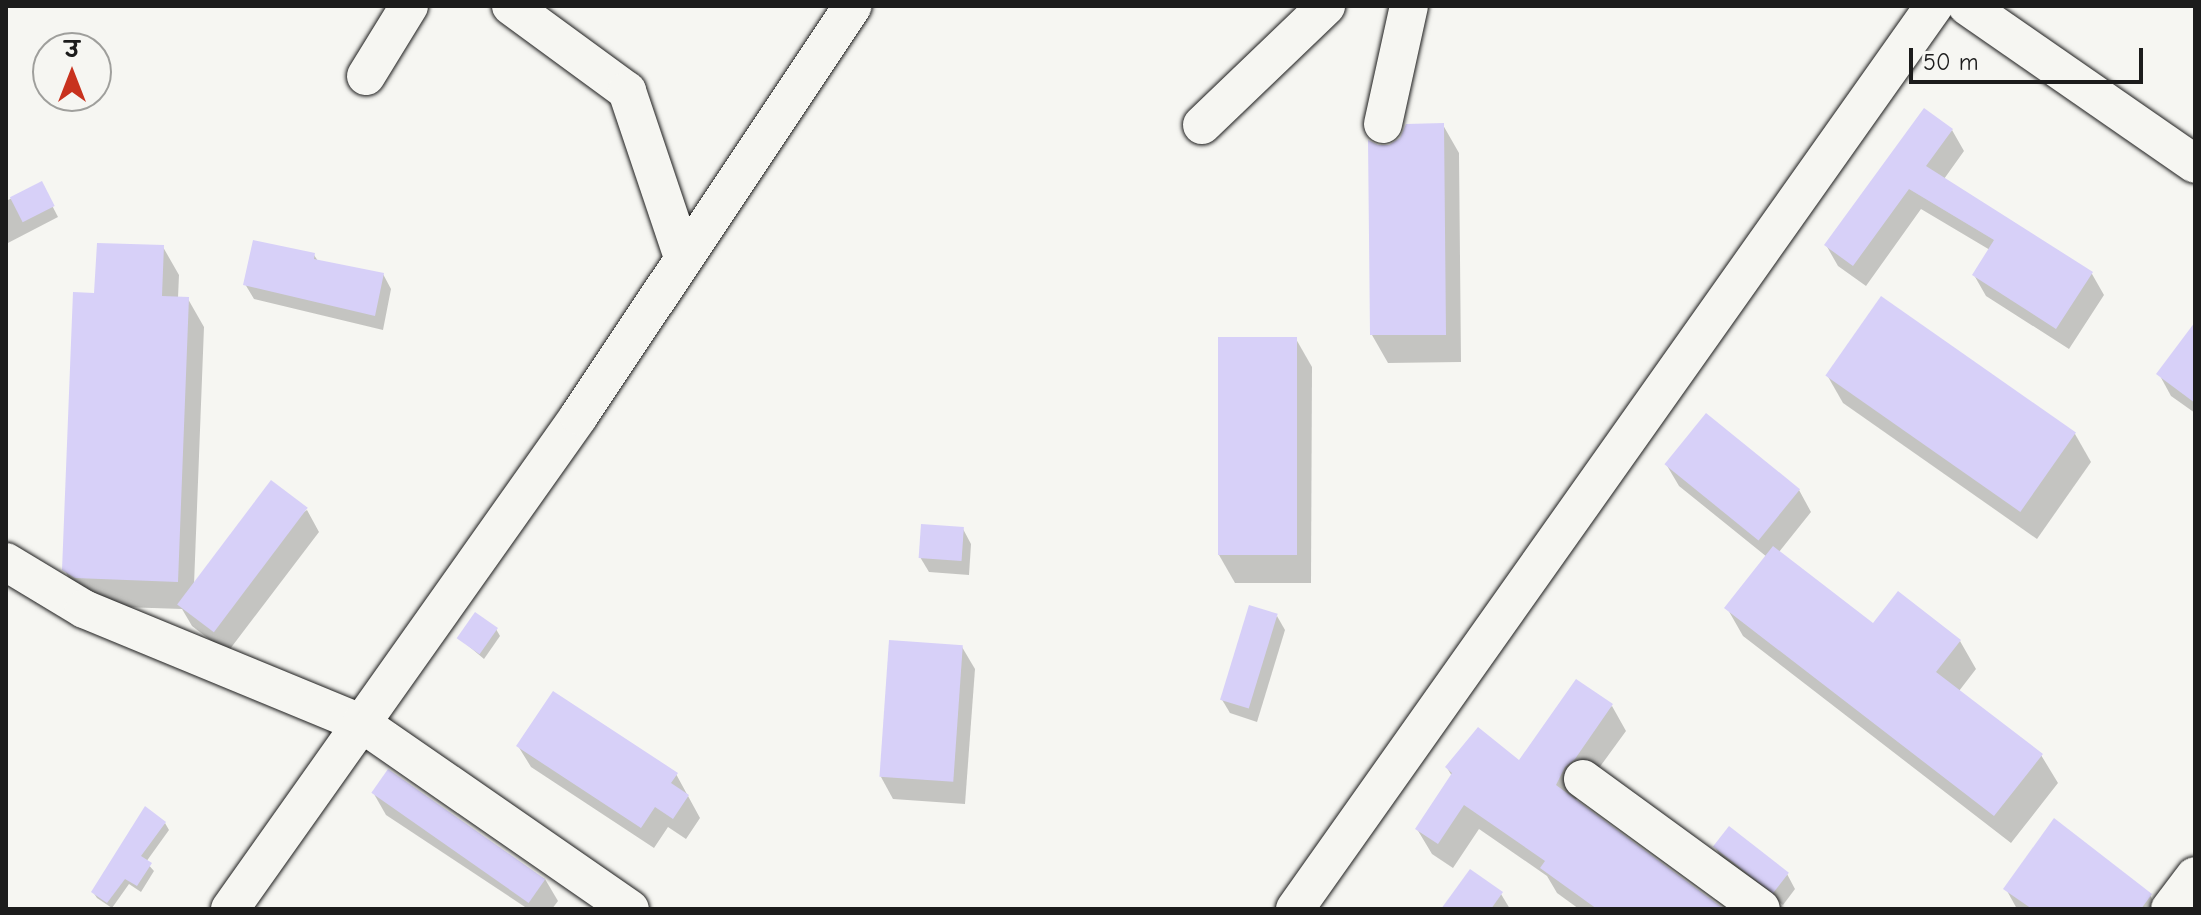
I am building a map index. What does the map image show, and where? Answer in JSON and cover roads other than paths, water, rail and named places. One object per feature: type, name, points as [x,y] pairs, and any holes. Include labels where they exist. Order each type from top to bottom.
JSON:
[{"type":"street","points":[[366,76],[409,6]]},
{"type":"street","points":[[511,6],[627,91],[683,257]]},
{"type":"street","points":[[230,909],[579,416],[852,6]]},
{"type":"street","points":[[1202,125],[1326,6]]},
{"type":"street","points":[[1383,124],[1409,6]]},
{"type":"street","points":[[1295,909],[1934,6]]},
{"type":"street","points":[[1967,6],[2195,164]]},
{"type":"street","points":[[6,562],[84,609],[361,723],[630,909]]},
{"type":"street","points":[[1583,779],[1761,909]]},
{"type":"street","points":[[2170,909],[2195,876]]}]
